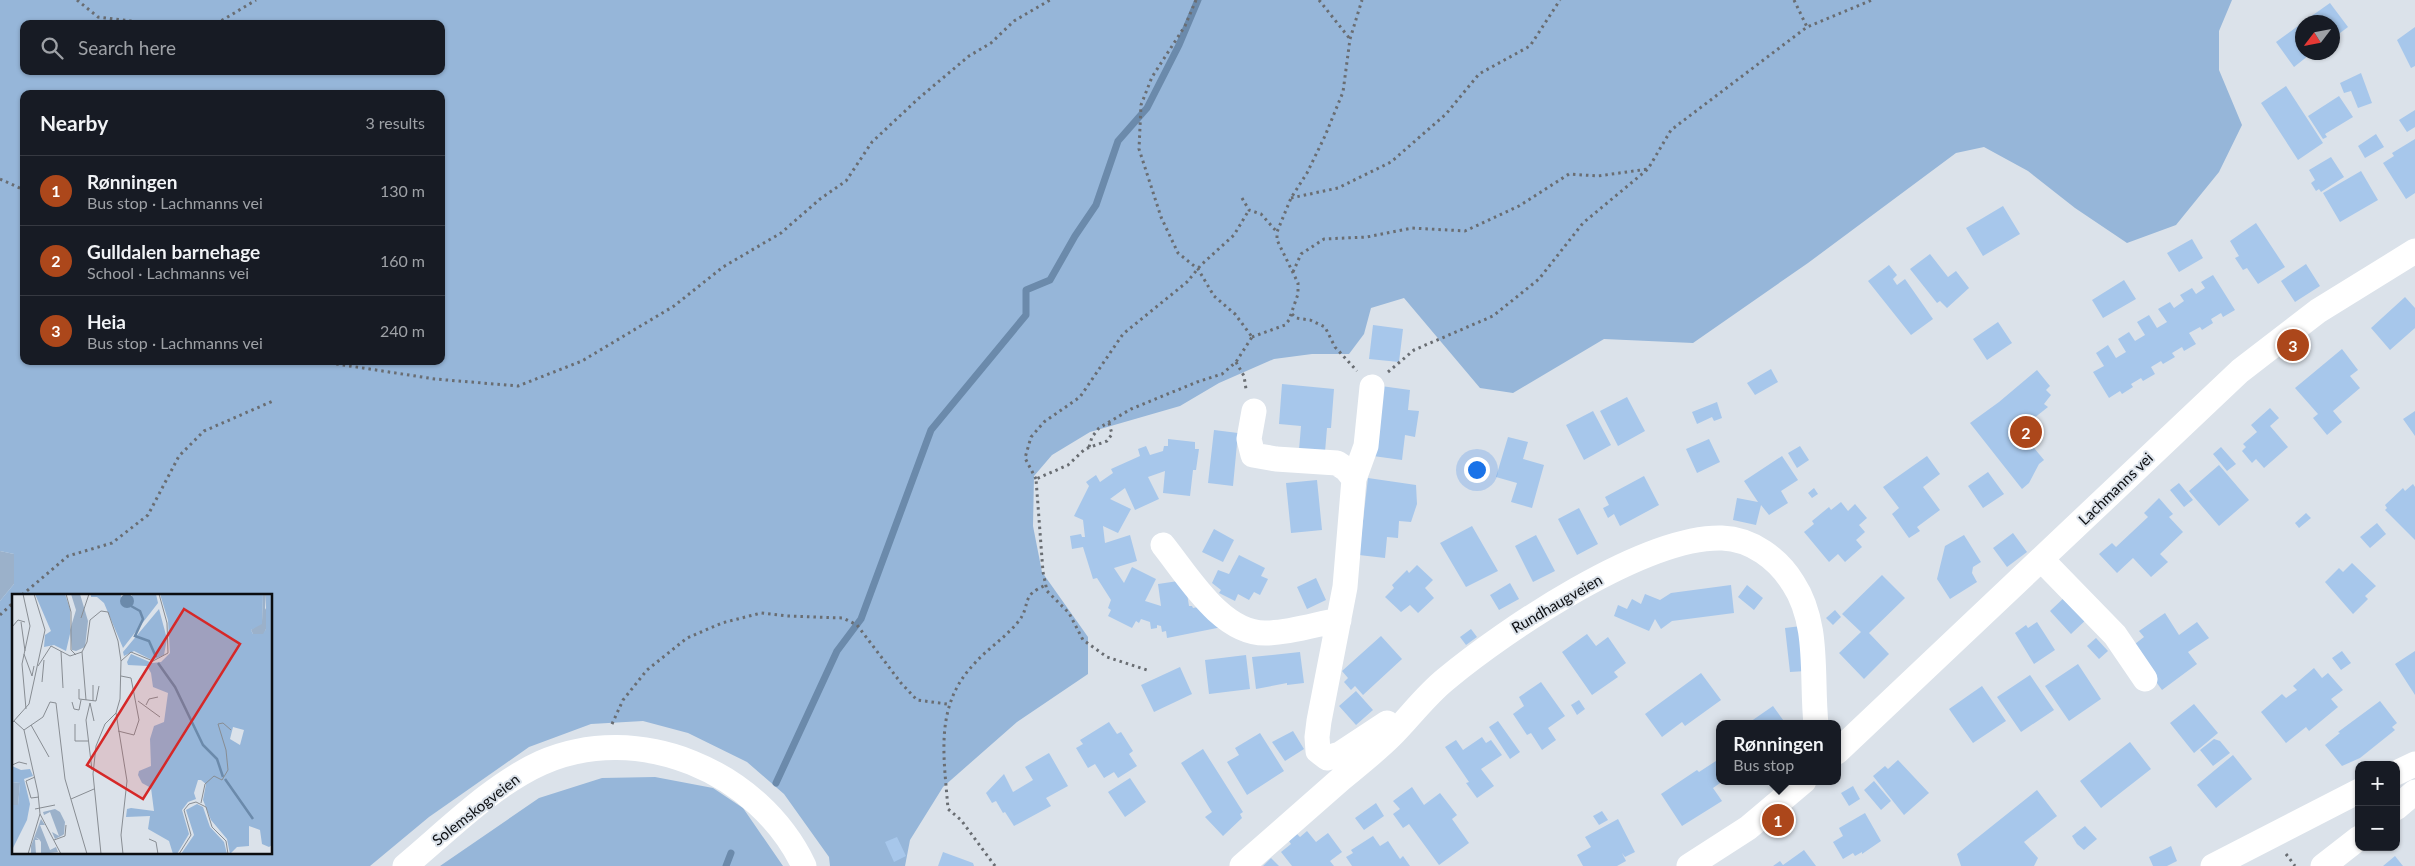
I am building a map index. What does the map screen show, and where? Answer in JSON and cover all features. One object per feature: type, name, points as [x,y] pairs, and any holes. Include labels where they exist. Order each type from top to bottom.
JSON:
[{"type":"street","name":"Lachmanns vei","points":[[1841,748],[2042,560],[2218,390],[2255,359],[2337,298],[2415,251]]},
{"type":"street","points":[[1365,380],[1366,446],[1354,479],[1344,587],[1319,721],[1318,751],[1327,758],[1340,754],[1419,704]]},
{"type":"street","points":[[1254,411],[1249,438],[1253,455],[1276,459],[1337,463],[1346,468],[1354,479]]},
{"type":"street","name":"Rundhaugveien","points":[[1242,866],[1392,735],[1419,704],[1445,680],[1496,640],[1604,577],[1665,548],[1722,538],[1753,546],[1768,555],[1782,568],[1803,601],[1810,627],[1816,720]]},
{"type":"street","points":[[1162,545],[1228,622],[1248,632],[1268,634],[1339,620]]},
{"type":"street","points":[[2042,560],[2115,635],[2145,679]]},
{"type":"street","name":"Solemskogveien","points":[[405,866],[514,779],[556,757],[601,747],[633,748],[665,754],[698,765],[721,778],[754,801],[778,825],[796,850],[804,866]]},
{"type":"street","points":[[2400,771],[2415,764]]},
{"type":"street","points":[[1689,866],[1748,828],[1799,785]]},
{"type":"street","points":[[2398,806],[2415,792]]},
{"type":"street","points":[[2214,866],[2355,793]]},
{"type":"street","points":[[2323,866],[2355,841]]},
{"type":"path","points":[[77,0],[98,17],[122,20]]},
{"type":"path","points":[[223,20],[256,0]]},
{"type":"path","points":[[343,365],[435,379],[518,386],[582,361],[674,306],[724,267],[781,233],[820,199],[846,181],[872,142],[919,98],[969,56],[990,43],[1014,21],[1050,0]]},
{"type":"path","points":[[1196,0],[1185,26],[1152,77],[1141,105],[1139,150],[1161,217],[1178,253],[1198,269],[1214,296],[1235,314],[1252,337]]},
{"type":"path","points":[[1319,0],[1350,40]]},
{"type":"path","points":[[1089,447],[1095,432],[1148,401],[1205,379],[1215,378],[1236,362],[1252,337],[1285,325],[1292,314],[1299,287],[1277,240],[1277,232],[1291,198],[1311,166],[1343,92],[1350,40],[1362,0]]},
{"type":"path","points":[[1291,198],[1338,188],[1391,162],[1446,114],[1478,74],[1530,46],[1560,0]]},
{"type":"path","points":[[1794,0],[1808,27]]},
{"type":"path","points":[[1292,314],[1296,318],[1310,320],[1325,327],[1335,347],[1365,380],[1414,350],[1493,316],[1539,278],[1583,223],[1648,169],[1671,130],[1808,27],[1872,0]]},
{"type":"path","points":[[1293,272],[1301,254],[1324,239],[1366,237],[1412,228],[1465,231],[1519,206],[1569,174],[1598,176],[1648,169]]},
{"type":"path","points":[[0,179],[20,188]]},
{"type":"path","points":[[1242,198],[1249,210],[1261,214],[1277,232]]},
{"type":"path","points":[[1147,670],[1107,657],[1083,640],[1069,613],[1050,594],[1046,585],[1036,479],[1025,458],[1031,437],[1044,422],[1080,397],[1122,334],[1180,289],[1234,235],[1249,210]]},
{"type":"path","points":[[1236,362],[1244,376],[1254,411]]},
{"type":"path","points":[[23,594],[68,556],[112,543],[148,515],[178,456],[204,431],[273,401]]},
{"type":"path","points":[[1036,479],[1068,465],[1089,447],[1106,441],[1112,434],[1109,423]]},
{"type":"path","points":[[995,866],[961,820],[948,808],[943,734],[948,704],[972,666],[1017,623],[1022,616],[1027,598],[1031,593],[1046,585]]},
{"type":"path","points":[[0,614],[12,604]]},
{"type":"path","points":[[601,747],[623,700],[647,670],[687,638],[722,623],[761,613],[843,618],[857,624],[901,683],[917,700],[948,704]]},
{"type":"shaded area","points":[[0,0],[2232,0],[2219,31],[2219,70],[2242,125],[2219,172],[2176,225],[2127,243],[2075,208],[2028,171],[1984,147],[1956,153],[1808,263],[1693,343],[1604,339],[1513,393],[1480,388],[1404,298],[1371,308],[1364,334],[1349,354],[1312,354],[1274,359],[1219,383],[1180,406],[1090,432],[1052,455],[1034,476],[1033,526],[1042,572],[1088,637],[1088,674],[1017,722],[943,787],[910,840],[905,866],[830,866],[829,857],[784,794],[747,762],[688,733],[643,721],[591,724],[529,747],[429,817],[370,866],[0,866],[0,601],[14,584],[14,554],[0,551]]},
{"type":"shaded area","points":[[0,551],[14,554],[14,584],[0,601]]},
{"type":"shaded area","points":[[655,777],[713,788],[743,808],[783,866],[440,866],[539,798],[602,778]]},
{"type":"building","points":[[2330,3],[2339,15],[2313,15]]},
{"type":"building","points":[[2340,16],[2348,27],[2340,33]]},
{"type":"building","points":[[2415,27],[2415,66],[2411,68],[2397,40]]},
{"type":"building","points":[[2295,28],[2295,60],[2303,60],[2294,67],[2276,42]]},
{"type":"building","points":[[2361,73],[2372,103],[2358,108],[2351,91],[2344,93],[2340,83]]},
{"type":"building","points":[[2286,86],[2323,143],[2298,160],[2261,103]]},
{"type":"building","points":[[2339,96],[2353,117],[2325,134],[2327,137],[2323,139],[2308,116]]},
{"type":"building","points":[[2415,110],[2415,127],[2407,132],[2399,120]]},
{"type":"building","points":[[2376,134],[2384,147],[2365,158],[2358,146]]},
{"type":"building","points":[[2415,139],[2415,193],[2406,199],[2383,163],[2394,156],[2392,153]]},
{"type":"building","points":[[2331,157],[2344,177],[2321,192],[2319,189],[2316,191],[2311,183],[2315,180],[2309,170]]},
{"type":"building","points":[[2361,171],[2378,200],[2340,222],[2323,193]]},
{"type":"building","points":[[2003,206],[2020,234],[1983,256],[1966,228]]},
{"type":"building","points":[[2256,223],[2285,267],[2258,284],[2247,268],[2243,270],[2235,258],[2239,256],[2230,241]]},
{"type":"building","points":[[2192,239],[2203,258],[2179,272],[2167,253]]},
{"type":"building","points":[[1930,254],[1948,277],[1956,271],[1969,288],[1947,308],[1940,301],[1937,303],[1910,269]]},
{"type":"building","points":[[2306,264],[2320,286],[2295,302],[2281,281]]},
{"type":"building","points":[[1889,265],[1897,275],[1893,279],[1897,285],[1905,279],[1933,319],[1911,335],[1868,281]]},
{"type":"building","points":[[2213,275],[2235,310],[2223,317],[2221,313],[2211,319],[2213,323],[2202,330],[2200,327],[2189,333],[2196,344],[2184,351],[2182,347],[2172,353],[2175,357],[2163,364],[2161,361],[2151,367],[2155,374],[2143,381],[2141,378],[2131,384],[2133,387],[2122,394],[2120,391],[2109,398],[2093,372],[2104,366],[2096,353],[2108,345],[2116,358],[2126,352],[2118,339],[2129,332],[2135,341],[2145,335],[2137,322],[2149,315],[2157,328],[2167,322],[2158,309],[2170,302],[2174,308],[2184,301],[2180,295],[2192,288],[2196,294],[2205,288],[2201,282]]},
{"type":"building","points":[[2124,280],[2136,299],[2103,318],[2092,300]]},
{"type":"building","points":[[2405,297],[2415,308],[2415,328],[2390,350],[2371,328]]},
{"type":"building","points":[[1998,322],[2012,343],[1987,360],[1973,339]]},
{"type":"building","points":[[1373,325],[1403,329],[1399,362],[1369,359]]},
{"type":"building","points":[[2342,349],[2358,370],[2350,376],[2360,388],[2333,411],[2342,422],[2327,435],[2313,418],[2318,414],[2295,388]]},
{"type":"building","points":[[1771,369],[1778,382],[1755,395],[1747,383]]},
{"type":"building","points":[[2037,370],[2050,386],[2046,390],[2051,395],[2044,404],[2048,407],[2019,430],[2044,460],[2039,464],[2029,483],[2022,489],[1970,423],[1999,402]]},
{"type":"building","points":[[1282,384],[1334,389],[1331,428],[1327,428],[1325,452],[1299,450],[1301,426],[1279,424]]},
{"type":"building","points":[[1381,386],[1410,390],[1408,410],[1419,411],[1415,437],[1405,435],[1402,460],[1373,456]]},
{"type":"building","points":[[1627,397],[1645,431],[1618,446],[1600,411]]},
{"type":"building","points":[[1717,402],[1722,418],[1714,421],[1712,417],[1697,424],[1692,412]]},
{"type":"building","points":[[2270,408],[2279,418],[2270,426],[2288,447],[2264,468],[2256,459],[2252,463],[2242,451],[2246,447],[2243,444],[2257,432],[2251,425]]},
{"type":"building","points":[[1593,411],[1611,445],[1584,460],[1566,425]]},
{"type":"building","points":[[2415,411],[2415,436],[2403,419]]},
{"type":"building","points":[[1214,430],[1238,433],[1233,486],[1208,483]]},
{"type":"building","points":[[1508,437],[1528,442],[1523,459],[1544,465],[1532,508],[1511,502],[1517,483],[1496,477]]},
{"type":"building","points":[[1168,439],[1195,442],[1195,449],[1199,449],[1196,470],[1193,470],[1190,496],[1163,493],[1165,471],[1148,477],[1159,499],[1135,510],[1125,488],[1110,499],[1131,509],[1118,533],[1103,526],[1105,543],[1130,535],[1137,561],[1114,568],[1124,583],[1132,567],[1156,579],[1145,601],[1161,606],[1158,584],[1185,580],[1189,606],[1193,608],[1203,606],[1222,627],[1167,638],[1166,631],[1162,632],[1161,626],[1157,625],[1157,628],[1151,629],[1150,622],[1141,619],[1139,623],[1136,621],[1132,628],[1108,616],[1111,610],[1108,608],[1111,600],[1097,578],[1093,579],[1083,547],[1072,549],[1070,536],[1081,534],[1082,537],[1085,537],[1083,520],[1074,516],[1089,486],[1086,482],[1096,475],[1100,482],[1113,473],[1111,469],[1140,456],[1138,449],[1146,446],[1150,455],[1163,451],[1164,446],[1168,446]]},
{"type":"building","points":[[1709,439],[1720,462],[1697,473],[1686,449]]},
{"type":"building","points":[[1800,446],[1809,460],[1797,468],[1788,453]]},
{"type":"building","points":[[2221,447],[2236,464],[2227,471],[2213,454]]},
{"type":"building","points":[[1782,456],[1798,480],[1781,491],[1788,503],[1769,515],[1761,505],[1756,525],[1733,520],[1737,498],[1758,502],[1744,481]]},
{"type":"building","points":[[1927,456],[1940,474],[1923,487],[1940,510],[1917,527],[1920,531],[1909,538],[1892,514],[1899,508],[1883,487]]},
{"type":"building","points":[[2219,465],[2249,500],[2219,526],[2189,491]]},
{"type":"building","points":[[1988,472],[2004,494],[1983,508],[1968,486]]},
{"type":"building","points":[[1644,476],[1659,505],[1620,526],[1614,514],[1608,518],[1603,508],[1609,505],[1605,497]]},
{"type":"building","points":[[1368,478],[1416,485],[1417,504],[1411,522],[1399,521],[1398,538],[1387,537],[1385,558],[1359,555]]},
{"type":"building","points":[[1317,480],[1322,530],[1291,533],[1286,483]]},
{"type":"building","points":[[2179,483],[2193,500],[2184,507],[2170,490]]},
{"type":"building","points":[[2413,484],[2415,487],[2415,540],[2385,510],[2387,508],[2385,505],[2403,488],[2405,491]]},
{"type":"building","points":[[1814,488],[1818,494],[1812,498],[1808,493]]},
{"type":"building","points":[[2159,498],[2173,514],[2169,517],[2183,532],[2160,554],[2168,562],[2151,577],[2133,558],[2117,573],[2099,554],[2112,543],[2116,547],[2148,517],[2144,513]]},
{"type":"building","points":[[1841,502],[1848,511],[1855,504],[1867,518],[1859,525],[1865,532],[1856,540],[1862,547],[1845,562],[1838,554],[1829,562],[1804,532],[1814,524],[1812,521],[1829,507],[1831,510]]},
{"type":"building","points":[[1579,508],[1598,544],[1577,555],[1558,519]]},
{"type":"building","points":[[2306,513],[2311,518],[2299,528],[2295,523]]},
{"type":"building","points":[[2377,523],[2386,534],[2370,548],[2360,537]]},
{"type":"building","points":[[1472,526],[1498,571],[1466,587],[1440,543]]},
{"type":"building","points":[[1214,529],[1234,540],[1223,562],[1202,552]]},
{"type":"building","points":[[2013,533],[2027,552],[2007,567],[1993,548]]},
{"type":"building","points":[[1536,535],[1555,571],[1533,582],[1515,546]]},
{"type":"building","points":[[1964,535],[1981,562],[1973,567],[1972,573],[1977,582],[1950,599],[1937,579],[1945,546]]},
{"type":"building","points":[[1239,555],[1265,568],[1261,576],[1268,579],[1260,595],[1254,592],[1249,600],[1238,594],[1235,601],[1219,593],[1221,590],[1212,583],[1218,570],[1229,574]]},
{"type":"building","points":[[2352,563],[2376,586],[2365,596],[2368,599],[2353,614],[2325,582],[2339,568],[2343,572]]},
{"type":"building","points":[[1417,565],[1433,580],[1425,588],[1434,598],[1418,613],[1410,605],[1401,612],[1385,597],[1394,588],[1392,585],[1407,570],[1409,573]]},
{"type":"building","points":[[1882,575],[1905,598],[1869,633],[1889,654],[1864,679],[1839,653],[1861,632],[1842,614]]},
{"type":"building","points":[[1316,578],[1326,600],[1307,609],[1297,587]]},
{"type":"building","points":[[1510,583],[1519,599],[1499,610],[1490,595]]},
{"type":"building","points":[[1731,585],[1734,613],[1672,621],[1661,629],[1655,619],[1649,631],[1614,616],[1618,605],[1627,609],[1632,599],[1641,604],[1645,594],[1660,600],[1671,593]]},
{"type":"building","points":[[1747,585],[1763,598],[1754,610],[1738,597]]},
{"type":"building","points":[[2068,594],[2089,617],[2071,634],[2050,611]]},
{"type":"building","points":[[1835,610],[1841,617],[1833,625],[1826,618]]},
{"type":"building","points":[[2165,613],[2179,635],[2197,622],[2209,638],[2188,652],[2197,664],[2162,690],[2131,647],[2144,637],[2139,631]]},
{"type":"building","points":[[2037,622],[2055,650],[2034,664],[2015,633],[2026,625],[2028,628]]},
{"type":"building","points":[[1801,626],[1806,671],[1790,672],[1785,628]]},
{"type":"building","points":[[1471,629],[1477,637],[1466,645],[1460,637]]},
{"type":"building","points":[[1587,634],[1596,646],[1608,637],[1626,663],[1614,672],[1618,677],[1592,695],[1562,652]]},
{"type":"building","points":[[1381,636],[1402,659],[1363,695],[1355,686],[1351,690],[1344,682],[1348,678],[1342,671]]},
{"type":"building","points":[[2096,638],[2108,651],[2099,659],[2087,646]]},
{"type":"building","points":[[2342,651],[2351,663],[2341,670],[2332,658]]},
{"type":"building","points":[[2415,651],[2415,695],[2395,664]]},
{"type":"building","points":[[1300,652],[1304,683],[1287,685],[1287,683],[1256,689],[1252,657]]},
{"type":"building","points":[[1246,655],[1250,689],[1209,694],[1205,660]]},
{"type":"building","points":[[2078,664],[2101,699],[2069,721],[2045,686]]},
{"type":"building","points":[[1180,667],[1192,694],[1154,712],[1141,685]]},
{"type":"building","points":[[2314,668],[2322,678],[2328,673],[2343,690],[2331,699],[2338,707],[2309,731],[2306,727],[2286,743],[2261,712],[2282,694],[2286,698],[2297,690],[2293,686]]},
{"type":"building","points":[[1701,673],[1721,700],[1685,726],[1682,722],[1662,737],[1645,714]]},
{"type":"building","points":[[2030,675],[2054,710],[2021,732],[1997,697]]},
{"type":"building","points":[[1541,682],[1565,716],[1548,728],[1556,740],[1542,750],[1531,733],[1527,735],[1513,714],[1524,706],[1519,697]]},
{"type":"building","points":[[1982,686],[2006,721],[1973,743],[1949,709]]},
{"type":"building","points":[[1356,691],[1373,710],[1356,725],[1339,706]]},
{"type":"building","points":[[1579,700],[1585,709],[1577,715],[1571,705]]},
{"type":"building","points":[[2380,701],[2397,723],[2392,727],[2395,730],[2360,758],[2342,766],[2325,745],[2340,733],[2338,732]]},
{"type":"building","points":[[2194,704],[2218,733],[2194,753],[2170,723]]},
{"type":"building","points":[[1773,706],[1783,720],[1753,720]]},
{"type":"building","points":[[1498,721],[1520,752],[1510,759],[1489,727]]},
{"type":"building","points":[[1109,722],[1117,734],[1121,732],[1133,751],[1129,754],[1137,766],[1118,778],[1114,772],[1104,778],[1095,764],[1088,768],[1076,748],[1083,744],[1080,740]]},
{"type":"building","points":[[1293,731],[1304,749],[1285,761],[1272,742]]},
{"type":"building","points":[[1260,733],[1284,771],[1247,795],[1227,762],[1239,755],[1235,748]]},
{"type":"building","points":[[1482,737],[1486,743],[1491,740],[1502,755],[1481,769],[1494,786],[1477,798],[1466,783],[1469,782],[1445,747],[1456,740],[1463,750]]},
{"type":"building","points":[[2214,739],[2220,741],[2230,753],[2213,766],[2200,750]]},
{"type":"building","points":[[2130,742],[2151,769],[2101,808],[2080,781]]},
{"type":"building","points":[[1203,749],[1243,812],[1240,814],[1242,818],[1223,836],[1205,817],[1212,812],[1181,763]]},
{"type":"building","points":[[1049,753],[1068,786],[1046,798],[1051,806],[1014,826],[996,801],[992,803],[986,793],[1004,774],[1013,792],[1033,780],[1025,767]]},
{"type":"building","points":[[2233,755],[2252,779],[2216,808],[2197,785]]},
{"type":"building","points":[[1898,760],[1929,793],[1904,815],[1873,776],[1885,766],[1888,769]]},
{"type":"building","points":[[1716,761],[1717,785],[1713,788],[1722,801],[1682,826],[1661,794],[1697,770],[1699,772]]},
{"type":"building","points":[[1130,778],[1146,802],[1125,817],[1108,792]]},
{"type":"building","points":[[1874,781],[1891,801],[1881,810],[1864,790]]},
{"type":"building","points":[[1853,786],[1860,799],[1849,806],[1841,793]]},
{"type":"building","points":[[1412,787],[1424,805],[1440,793],[1457,815],[1452,819],[1469,843],[1439,865],[1409,824],[1403,828],[1393,814],[1400,809],[1393,801]]},
{"type":"building","points":[[2037,790],[2057,816],[2024,842],[2038,858],[2034,866],[1961,866],[1957,854]]},
{"type":"building","points":[[1376,803],[1384,816],[1364,830],[1355,818]]},
{"type":"building","points":[[1602,811],[1608,820],[1599,825],[1593,816]]},
{"type":"building","points":[[1865,813],[1881,841],[1862,854],[1862,852],[1855,856],[1853,853],[1843,859],[1833,842],[1843,836],[1839,828]]},
{"type":"building","points":[[1618,819],[1635,852],[1625,857],[1622,853],[1626,861],[1617,866],[1583,866],[1577,855],[1591,847],[1585,837]]},
{"type":"building","points":[[2085,826],[2097,839],[2084,850],[2072,836]]},
{"type":"building","points":[[1307,831],[1316,842],[1328,833],[1342,852],[1330,861],[1334,866],[1292,866],[1281,852],[1291,844],[1289,841],[1297,834],[1300,837]]},
{"type":"building","points":[[1373,836],[1380,846],[1388,841],[1400,859],[1403,856],[1410,866],[1352,866],[1346,857],[1353,853],[1351,850]]},
{"type":"building","points":[[897,837],[906,856],[894,862],[885,842]]},
{"type":"building","points":[[2171,846],[2177,861],[2167,866],[2153,866],[2149,857]]},
{"type":"building","points":[[1804,850],[1816,866],[1773,866],[1780,861],[1783,865]]},
{"type":"building","points":[[943,852],[973,863],[974,866],[938,866]]},
{"type":"building","points":[[2395,856],[2403,866],[2383,866]]},
{"type":"building","points":[[1271,858],[1279,866],[1263,866]]},
{"type":"waterway","points":[[776,783],[837,651],[861,619],[931,430],[1026,315],[1026,290],[1050,280],[1075,236],[1096,205],[1118,141],[1147,108],[1179,45],[1198,0]]},
{"type":"waterway","points":[[726,866],[731,853]]},
{"type":"place","name":"Heia","points":[[2293,345]]},
{"type":"place","name":"Gulldalen barnehage","points":[[2026,432]]},
{"type":"place","name":"Rønningen","points":[[1778,820]]}]
